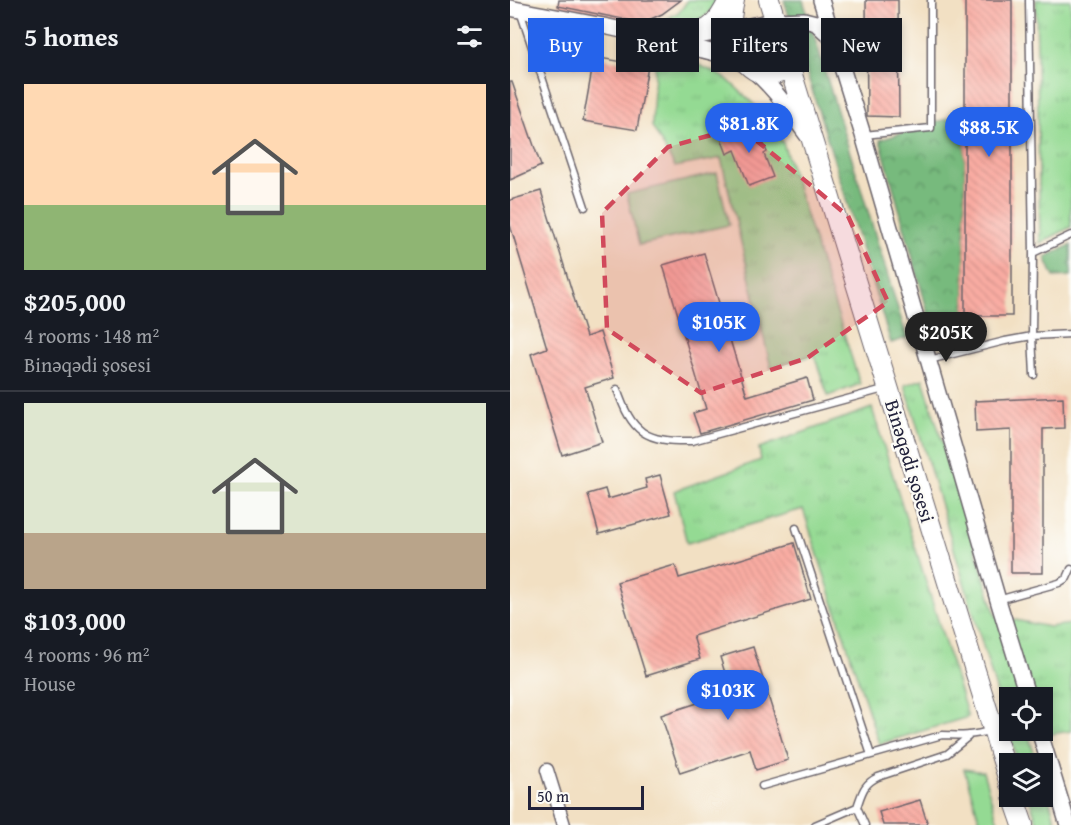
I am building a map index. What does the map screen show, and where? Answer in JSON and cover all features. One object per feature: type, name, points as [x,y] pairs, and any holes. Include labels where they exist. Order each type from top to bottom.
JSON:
[{"type":"main road","points":[[699,32],[713,26],[719,20],[729,0]]},
{"type":"main road","points":[[731,18],[734,0]]},
{"type":"main road","name":"Binəqədi şosesi","points":[[767,18],[769,0]]},
{"type":"main road","points":[[761,72],[770,75],[782,72]]},
{"type":"main road","name":"Binəqədi şosesi","points":[[791,72],[1000,753]]},
{"type":"main road","points":[[1017,807],[1023,825]]},
{"type":"street","points":[[821,0],[827,18]]},
{"type":"street","points":[[515,9],[616,29]]},
{"type":"street","points":[[756,72],[814,144]]},
{"type":"street","points":[[844,72],[1025,687]]},
{"type":"street","points":[[1043,741],[1067,804],[1068,825]]},
{"type":"street","points":[[547,770],[564,825]]},
{"type":"lane","points":[[863,135],[931,128],[931,0]]},
{"type":"lane","points":[[1029,0],[1034,375]]},
{"type":"lane","points":[[515,9],[585,207]]},
{"type":"lane","points":[[1033,253],[1071,235]]},
{"type":"lane","points":[[928,360],[1005,340],[1071,334]]},
{"type":"lane","points":[[617,389],[624,410],[634,426],[648,436],[673,442],[692,441],[888,388]]},
{"type":"lane","points":[[796,528],[871,755]]},
{"type":"lane","points":[[998,600],[1059,583],[1067,578],[1071,569]]},
{"type":"lane","points":[[762,786],[942,735],[969,736],[992,730]]},
{"type":"lane","points":[[815,825],[857,807],[870,781],[948,754],[969,736]]},
{"type":"lane","points":[[857,807],[865,825]]},
{"type":"highlighted area","points":[[740,127],[848,216],[888,302],[807,358],[701,393],[607,329],[602,213],[668,147]]},
{"type":"green space","points":[[688,0],[717,0],[708,14],[699,20],[669,18],[681,10]]},
{"type":"green space","points":[[784,0],[803,0],[809,18],[790,18]]},
{"type":"green space","points":[[1036,0],[1071,0],[1071,227],[1040,243]]},
{"type":"green space","points":[[809,20],[821,58],[821,72],[825,72],[907,338],[891,343],[806,72],[809,72]]},
{"type":"green space","points":[[699,65],[727,79],[761,111],[783,143],[860,384],[828,396],[814,355],[771,368],[721,158],[675,167],[652,126],[655,72],[699,72]]},
{"type":"green space","points":[[965,113],[965,316],[930,320],[880,140]]},
{"type":"green space","points":[[717,173],[729,225],[639,245],[627,194]]},
{"type":"green space","points":[[1071,245],[1071,276],[1054,277],[1045,257]]},
{"type":"green space","points":[[923,379],[996,616],[1049,627],[1071,624],[1071,731],[1053,734],[1053,687],[999,687],[999,699],[905,385]]},
{"type":"green space","points":[[872,408],[968,717],[879,744],[803,509],[687,543],[674,491],[761,460],[759,448]]},
{"type":"green space","points":[[1011,741],[1030,741],[1034,753],[1015,753]]},
{"type":"green space","points":[[964,769],[983,772],[999,825],[981,825]]},
{"type":"green space","points":[[1032,807],[1051,807],[1057,825],[1038,825]]},
{"type":"building","points":[[559,0],[681,0],[653,18],[617,18],[558,6]]},
{"type":"building","points":[[866,0],[898,0],[898,18],[866,18]]},
{"type":"building","points":[[965,0],[1012,0],[1012,316],[965,316]]},
{"type":"building","points":[[604,59],[616,61],[616,72],[647,72],[637,130],[583,121],[592,72],[604,72]]},
{"type":"building","points":[[867,72],[899,72],[899,117],[867,116]]},
{"type":"building","points":[[510,82],[512,82],[541,166],[510,180]]},
{"type":"building","points":[[755,124],[767,152],[764,154],[773,177],[749,186],[735,150],[727,154],[721,138]]},
{"type":"building","points":[[541,191],[586,337],[600,332],[614,378],[585,387],[602,442],[562,455],[531,354],[547,348],[510,225],[510,200]]},
{"type":"building","points":[[704,253],[747,396],[807,378],[813,400],[700,433],[693,413],[706,409],[663,265]]},
{"type":"building","points":[[1063,397],[1064,428],[1043,429],[1043,573],[1011,573],[1011,430],[976,432],[975,401]]},
{"type":"building","points":[[660,475],[671,514],[599,534],[588,494],[605,489],[608,499],[647,488],[645,479]]},
{"type":"building","points":[[794,543],[811,599],[693,636],[700,659],[646,676],[617,582],[675,565],[679,578]]},
{"type":"building","points":[[753,647],[788,760],[756,770],[750,750],[680,773],[661,715],[731,692],[720,657]]},
{"type":"building","points":[[920,800],[928,825],[883,825],[879,812]]}]
